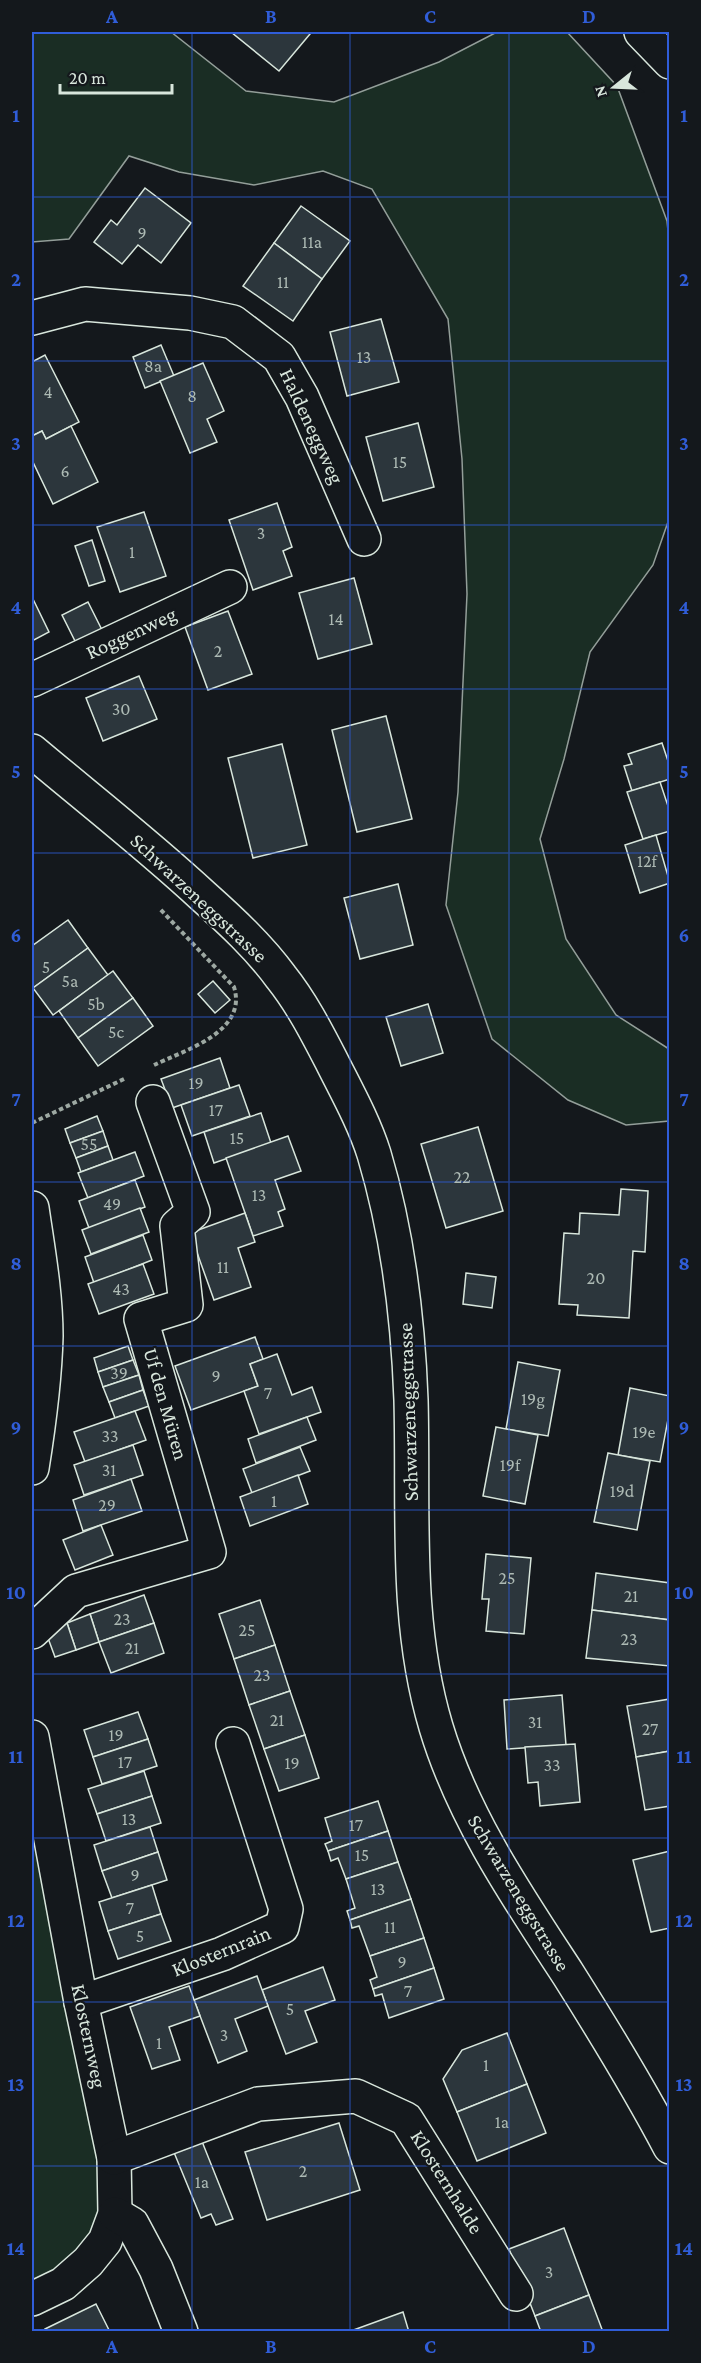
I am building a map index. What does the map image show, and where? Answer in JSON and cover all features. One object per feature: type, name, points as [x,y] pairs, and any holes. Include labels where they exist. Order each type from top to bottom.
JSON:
[{"type":"street","points":[[641,32],[669,62]]},
{"type":"street","name":"Haldeneggweg","points":[[32,318],[85,303],[190,313],[233,322],[279,357],[302,397],[364,539]]},
{"type":"street","name":"Roggenweg","points":[[32,680],[230,587]]},
{"type":"street","name":"Schwarzeneggstrasse","points":[[32,751],[165,861],[239,929],[281,977],[314,1028],[349,1095],[373,1151],[396,1239],[407,1334],[410,1390],[413,1599],[421,1665],[436,1727],[456,1781],[476,1824],[613,2047],[669,2147]]},
{"type":"street","name":"Uf den Müren","points":[[32,1632],[76,1591],[208,1552],[141,1319],[186,1305],[177,1226],[193,1212],[153,1102]]},
{"type":"street","points":[[32,1208],[43,1279],[46,1334],[43,1399],[32,1468]]},
{"type":"street","name":"Klosternweg","points":[[32,1737],[81,2002],[114,2158],[115,2214],[105,2241],[88,2262],[63,2283],[32,2299]]},
{"type":"street","name":"Klosternrain","points":[[81,2002],[222,1954],[282,1927],[286,1909],[233,1744]]},
{"type":"street","name":"Klosternhalde","points":[[114,2158],[258,2104],[356,2096],[406,2119],[516,2294]]},
{"type":"street","points":[[115,2214],[132,2224],[156,2269],[181,2331]]},
{"type":"path","points":[[148,1068],[212,1037],[227,1024],[236,1010],[234,987],[155,904]]},
{"type":"path","points":[[32,1123],[127,1078]]},
{"type":"green space","points":[[32,32],[171,32],[246,91],[334,102],[439,62],[497,32],[567,32],[617,86],[667,221],[669,241],[669,519],[653,565],[590,652],[564,759],[540,839],[566,939],[616,1015],[669,1049],[669,1121],[626,1125],[568,1100],[492,1039],[446,905],[458,792],[467,594],[462,459],[448,319],[372,189],[323,171],[254,185],[179,172],[129,156],[69,239],[32,242]]},
{"type":"green space","points":[[32,1737],[115,2214],[32,2299]]},
{"type":"building","points":[[231,32],[308,32],[310,34],[279,71]]},
{"type":"building","points":[[145,188],[191,223],[161,263],[138,245],[122,264],[94,242],[111,220],[117,225]]},
{"type":"building","points":[[301,206],[350,241],[322,279],[274,243]]},
{"type":"building","points":[[274,243],[322,279],[293,321],[243,286]]},
{"type":"building","points":[[381,319],[399,382],[347,396],[330,332]]},
{"type":"building","points":[[161,345],[174,376],[145,388],[133,357]]},
{"type":"building","points":[[45,355],[79,422],[46,439],[42,431],[32,436],[32,362]]},
{"type":"building","points":[[203,363],[224,411],[207,419],[217,442],[190,453],[160,381]]},
{"type":"building","points":[[418,423],[434,487],[383,501],[366,437]]},
{"type":"building","points":[[71,426],[98,482],[53,504],[32,460],[32,436],[42,431],[46,439]]},
{"type":"building","points":[[277,503],[292,547],[283,551],[292,576],[253,590],[229,520]]},
{"type":"building","points":[[144,512],[166,576],[120,592],[97,527]]},
{"type":"building","points":[[92,540],[105,581],[89,586],[75,546]]},
{"type":"building","points":[[354,578],[372,644],[318,659],[299,593]]},
{"type":"building","points":[[32,597],[49,632],[32,641]]},
{"type":"building","points":[[88,602],[103,632],[77,645],[62,615]]},
{"type":"building","points":[[228,611],[252,674],[208,690],[185,627]]},
{"type":"building","points":[[139,676],[157,719],[103,741],[86,698]]},
{"type":"building","points":[[386,716],[412,819],[357,832],[332,730]]},
{"type":"building","points":[[662,743],[670,767],[670,779],[632,791],[624,766],[632,764],[628,754]]},
{"type":"building","points":[[282,744],[307,845],[253,858],[228,758]]},
{"type":"building","points":[[660,782],[670,812],[670,831],[643,839],[627,792]]},
{"type":"building","points":[[656,835],[670,883],[640,893],[625,845]]},
{"type":"building","points":[[398,884],[413,945],[360,959],[344,898]]},
{"type":"building","points":[[68,920],[88,948],[33,988],[32,946]]},
{"type":"building","points":[[88,948],[108,975],[53,1015],[33,988]]},
{"type":"building","points":[[113,971],[133,998],[78,1038],[59,1011]]},
{"type":"building","points":[[213,981],[230,1000],[215,1013],[198,994]]},
{"type":"building","points":[[133,998],[153,1026],[98,1066],[78,1038]]},
{"type":"building","points":[[428,1004],[443,1053],[401,1066],[386,1017]]},
{"type":"building","points":[[220,1058],[230,1088],[172,1108],[161,1079]]},
{"type":"building","points":[[239,1085],[250,1116],[192,1136],[181,1105]]},
{"type":"building","points":[[261,1113],[271,1143],[214,1163],[204,1132]]},
{"type":"building","points":[[97,1116],[103,1131],[70,1143],[65,1129]]},
{"type":"building","points":[[478,1127],[503,1211],[446,1228],[421,1144]]},
{"type":"building","points":[[103,1131],[108,1146],[76,1158],[70,1143]]},
{"type":"building","points":[[288,1136],[301,1171],[275,1180],[285,1209],[278,1212],[283,1226],[253,1236],[226,1158]]},
{"type":"building","points":[[108,1146],[113,1160],[81,1172],[76,1158]]},
{"type":"building","points":[[135,1152],[144,1176],[88,1198],[78,1173]]},
{"type":"building","points":[[135,1180],[145,1207],[89,1228],[79,1201]]},
{"type":"building","points":[[621,1189],[648,1191],[645,1252],[633,1251],[629,1318],[577,1315],[578,1305],[559,1304],[564,1233],[579,1234],[580,1213],[619,1215]]},
{"type":"building","points":[[140,1208],[149,1232],[91,1254],[82,1230]]},
{"type":"building","points":[[245,1213],[255,1242],[238,1248],[251,1287],[214,1300],[190,1233]]},
{"type":"building","points":[[143,1235],[152,1260],[94,1283],[85,1257]]},
{"type":"building","points":[[143,1264],[154,1294],[99,1314],[88,1284]]},
{"type":"building","points":[[466,1273],[496,1277],[492,1308],[463,1304]]},
{"type":"building","points":[[255,1337],[263,1359],[250,1364],[258,1386],[191,1410],[175,1366]]},
{"type":"building","points":[[128,1346],[133,1360],[98,1372],[94,1358]]},
{"type":"building","points":[[277,1354],[292,1395],[312,1387],[321,1412],[259,1434],[244,1391],[258,1386],[250,1364]]},
{"type":"building","points":[[133,1360],[139,1375],[103,1387],[98,1372]]},
{"type":"building","points":[[518,1362],[560,1370],[548,1436],[506,1429]]},
{"type":"building","points":[[139,1375],[143,1390],[109,1402],[103,1387]]},
{"type":"building","points":[[630,1388],[670,1396],[670,1409],[660,1462],[618,1455]]},
{"type":"building","points":[[143,1390],[149,1406],[115,1418],[109,1402]]},
{"type":"building","points":[[135,1411],[146,1440],[85,1462],[74,1432]]},
{"type":"building","points":[[307,1417],[316,1440],[256,1463],[248,1439]]},
{"type":"building","points":[[496,1427],[538,1435],[525,1504],[483,1496]]},
{"type":"building","points":[[133,1445],[143,1475],[84,1495],[74,1465]]},
{"type":"building","points":[[300,1447],[310,1471],[252,1493],[243,1469]]},
{"type":"building","points":[[608,1453],[650,1461],[637,1530],[594,1522]]},
{"type":"building","points":[[298,1475],[308,1504],[250,1526],[240,1497]]},
{"type":"building","points":[[131,1479],[142,1511],[83,1531],[73,1500]]},
{"type":"building","points":[[101,1525],[113,1555],[75,1570],[63,1540]]},
{"type":"building","points":[[486,1554],[531,1558],[524,1634],[486,1631],[489,1599],[482,1599]]},
{"type":"building","points":[[596,1573],[670,1583],[670,1620],[592,1610]]},
{"type":"building","points":[[144,1595],[154,1623],[99,1642],[90,1614]]},
{"type":"building","points":[[260,1600],[275,1645],[234,1659],[219,1614]]},
{"type":"building","points":[[592,1610],[670,1620],[670,1666],[586,1658]]},
{"type":"building","points":[[90,1614],[99,1642],[76,1650],[67,1623]]},
{"type":"building","points":[[67,1623],[76,1650],[55,1657],[45,1630]]},
{"type":"building","points":[[154,1623],[164,1653],[111,1673],[99,1642]]},
{"type":"building","points":[[275,1645],[290,1691],[249,1705],[234,1659]]},
{"type":"building","points":[[290,1691],[305,1735],[264,1749],[249,1705]]},
{"type":"building","points":[[562,1695],[566,1745],[507,1749],[504,1700]]},
{"type":"building","points":[[670,1699],[670,1751],[636,1757],[627,1706]]},
{"type":"building","points":[[138,1712],[148,1739],[93,1757],[84,1730]]},
{"type":"building","points":[[305,1735],[319,1778],[279,1791],[264,1749]]},
{"type":"building","points":[[148,1739],[157,1766],[102,1784],[93,1757]]},
{"type":"building","points":[[575,1744],[580,1802],[540,1806],[538,1782],[528,1783],[525,1747]]},
{"type":"building","points":[[670,1751],[670,1806],[645,1810],[636,1757]]},
{"type":"building","points":[[144,1771],[152,1796],[97,1814],[88,1789]]},
{"type":"building","points":[[152,1796],[161,1823],[106,1841],[97,1814]]},
{"type":"building","points":[[378,1801],[388,1831],[328,1851],[325,1844],[332,1841],[325,1818]]},
{"type":"building","points":[[150,1827],[158,1852],[102,1871],[94,1845]]},
{"type":"building","points":[[388,1831],[398,1862],[346,1879],[338,1858],[331,1861],[328,1851]]},
{"type":"building","points":[[670,1851],[670,1928],[651,1932],[633,1860]]},
{"type":"building","points":[[158,1852],[167,1880],[112,1898],[102,1871]]},
{"type":"building","points":[[398,1862],[411,1899],[350,1920],[347,1911],[355,1908],[346,1879]]},
{"type":"building","points":[[152,1885],[161,1914],[108,1931],[99,1902]]},
{"type":"building","points":[[411,1899],[424,1938],[370,1956],[359,1926],[352,1928],[350,1920]]},
{"type":"building","points":[[161,1914],[171,1941],[118,1959],[108,1931]]},
{"type":"building","points":[[424,1938],[434,1968],[373,1989],[370,1980],[377,1977],[370,1956]]},
{"type":"building","points":[[323,1967],[335,2000],[305,2011],[317,2042],[286,2054],[262,1990]]},
{"type":"building","points":[[434,1968],[444,1999],[389,2018],[382,1994],[375,1996],[373,1989]]},
{"type":"building","points":[[257,1976],[268,2006],[235,2019],[247,2051],[218,2063],[194,2000]]},
{"type":"building","points":[[189,1986],[200,2016],[169,2027],[180,2060],[152,2069],[130,2007]]},
{"type":"building","points":[[507,2033],[527,2084],[457,2112],[443,2079],[462,2050]]},
{"type":"building","points":[[527,2084],[546,2133],[477,2161],[457,2112]]},
{"type":"building","points":[[339,2123],[360,2190],[267,2220],[245,2152]]},
{"type":"building","points":[[201,2139],[233,2219],[216,2225],[211,2214],[201,2218],[173,2150]]},
{"type":"building","points":[[564,2228],[589,2295],[535,2316],[509,2249]]},
{"type":"building","points":[[589,2295],[603,2332],[541,2332],[535,2316]]},
{"type":"building","points":[[96,2304],[110,2332],[46,2332],[45,2329]]},
{"type":"building","points":[[403,2312],[409,2332],[348,2332]]}]
